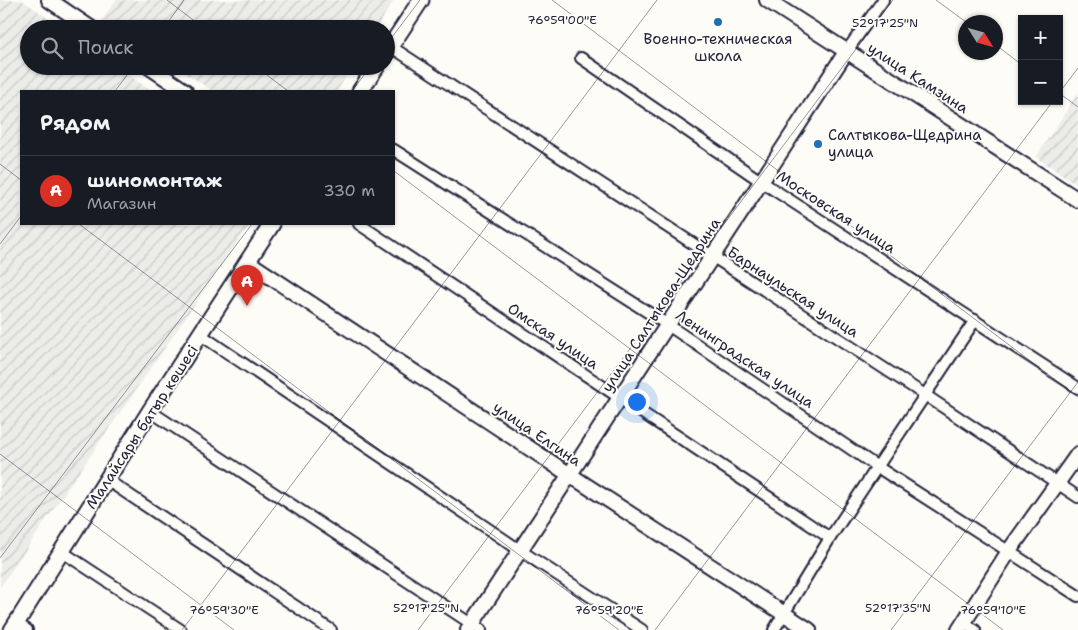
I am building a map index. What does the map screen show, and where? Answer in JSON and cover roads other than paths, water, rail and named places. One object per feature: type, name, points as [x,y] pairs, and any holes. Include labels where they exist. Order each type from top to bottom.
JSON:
[{"type":"main road","points":[[395,39],[421,0]]},
{"type":"main road","points":[[361,90],[371,75]]},
{"type":"main road","name":"Малайсары батыр көшесі","points":[[18,628],[61,551],[271,225]]},
{"type":"street","points":[[50,0],[79,20]]},
{"type":"street","name":"улица Камзина","points":[[767,0],[1078,200]]},
{"type":"street","name":"улица Салтыкова-Щедрина","points":[[474,628],[521,551],[620,398],[846,52],[883,0]]},
{"type":"street","name":"Барнаульская улица","points":[[395,53],[925,395],[1078,497]]},
{"type":"street","name":"Московская улица","points":[[581,58],[762,182],[1078,388]]},
{"type":"street","points":[[161,75],[184,90]]},
{"type":"street","name":"Ленинградская улица","points":[[395,151],[668,325],[879,468],[1078,596]]},
{"type":"street","name":"Омская улица","points":[[360,225],[830,538]]},
{"type":"street","name":"улица Елгина","points":[[248,262],[809,630]]},
{"type":"street","points":[[774,630],[830,538],[879,468],[975,320]]},
{"type":"street","points":[[201,335],[521,551],[642,630]]},
{"type":"street","points":[[150,411],[474,628]]},
{"type":"street","points":[[966,628],[1009,551],[1078,454]]},
{"type":"street","points":[[107,480],[331,630]]},
{"type":"street","points":[[61,551],[181,630]]},
{"type":"place","name":"Военно-техническая школа","points":[[718,22]]},
{"type":"place","name":"Салтыкова-Щедрина улица","points":[[818,144]]},
{"type":"place","name":"шиномонтаж","points":[[247,306]]}]
